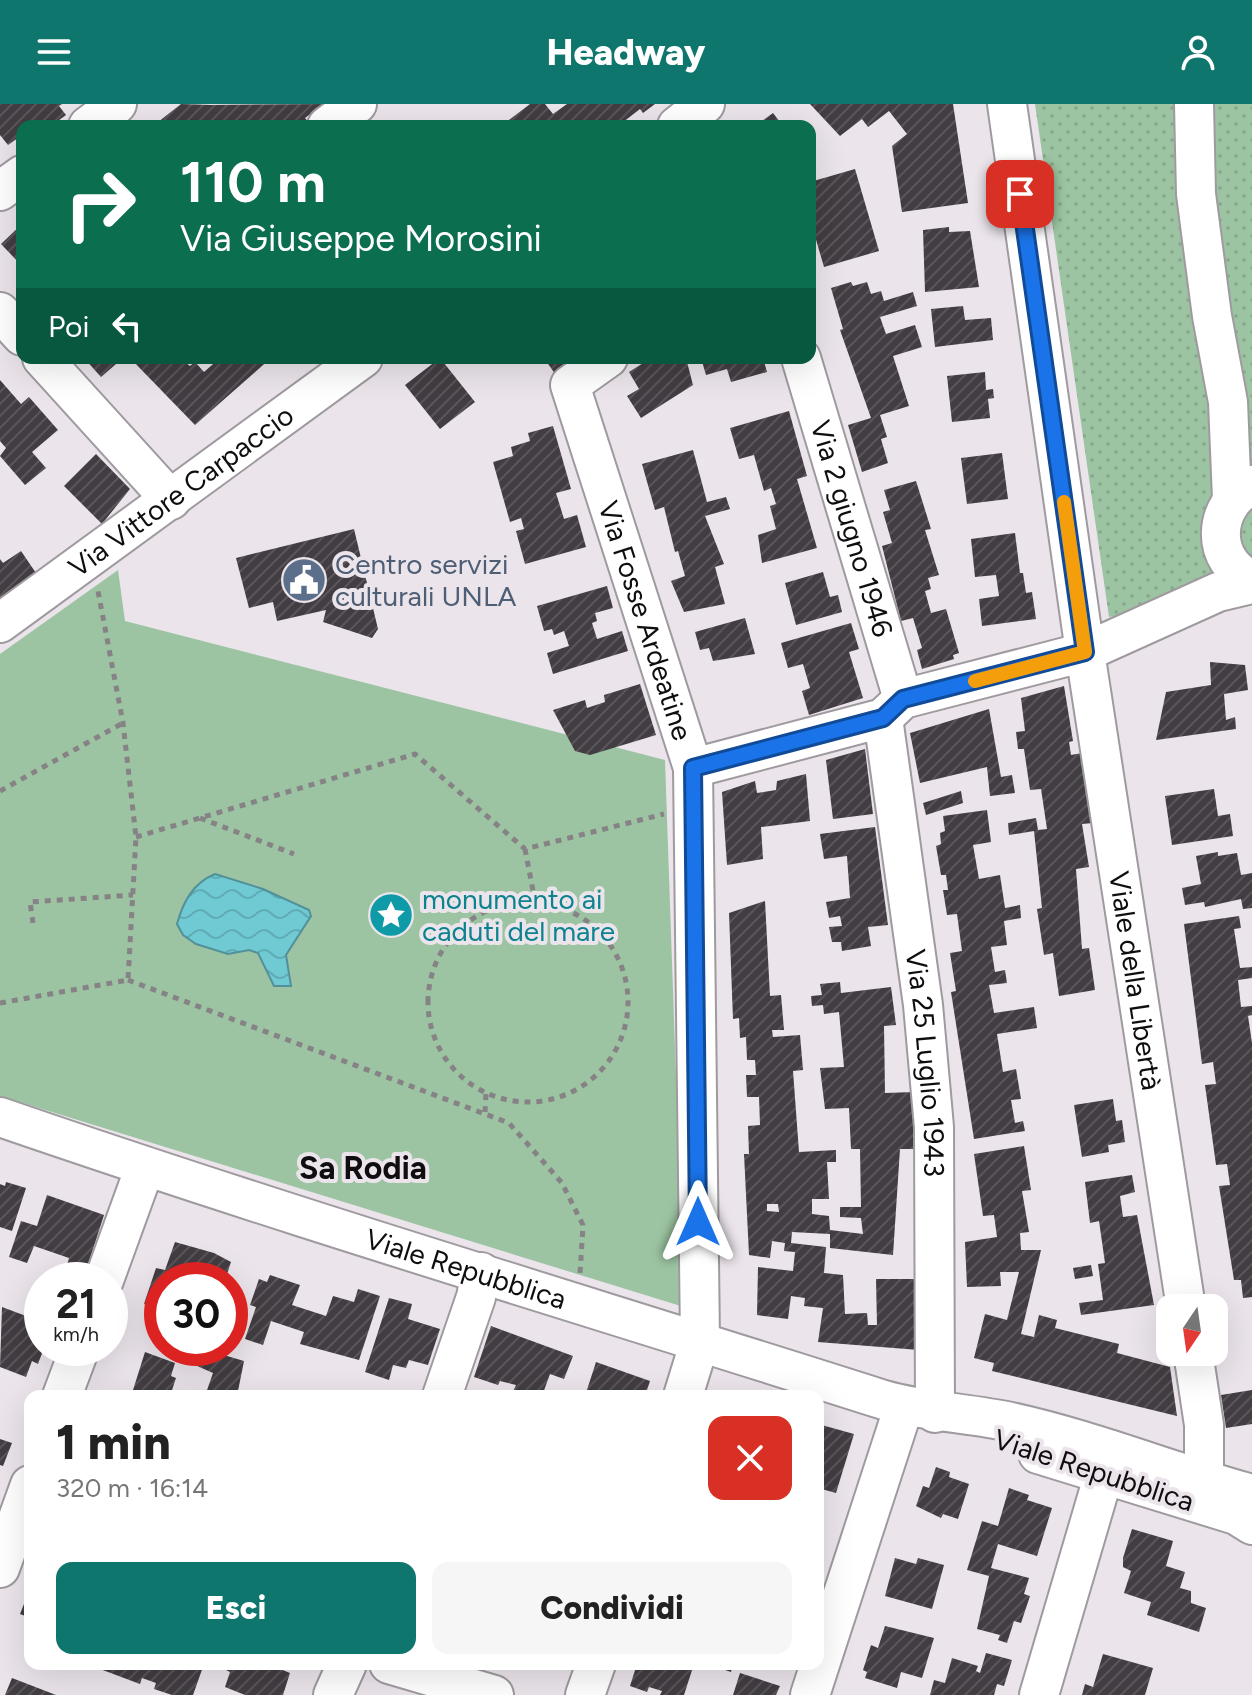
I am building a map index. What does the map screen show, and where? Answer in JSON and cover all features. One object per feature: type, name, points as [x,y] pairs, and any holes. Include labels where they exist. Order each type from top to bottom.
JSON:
[{"type":"street","points":[[96,120],[117,104]]},
{"type":"street","points":[[335,120],[357,104]]},
{"type":"street","points":[[685,120],[705,104]]},
{"type":"street","name":"Viale della Libertà","points":[[1007,104],[1085,652],[1184,1294]]},
{"type":"street","points":[[1194,104],[1196,194],[1212,316],[1242,492],[1221,519],[1221,542],[1230,564],[1252,582]]},
{"type":"street","points":[[0,312],[16,329]]},
{"type":"street","points":[[47,364],[171,500]]},
{"type":"street","name":"Via Vittore Carpaccio","points":[[0,623],[355,364]]},
{"type":"street","name":"Via Fosse Ardeatine","points":[[600,364],[570,385],[693,768],[700,1341],[685,1390]]},
{"type":"street","name":"Via 2 giugno 1946","points":[[803,364],[893,708]]},
{"type":"street","points":[[1228,402],[1252,441]]},
{"type":"street","points":[[1155,623],[1199,577],[1221,542]]},
{"type":"street","points":[[693,768],[1085,652],[1218,592],[1252,582]]},
{"type":"street","name":"Via 25 Luglio 1943","points":[[824,1659],[920,1409],[934,1127],[893,708]]},
{"type":"street","name":"Viale Repubblica","points":[[0,1117],[145,1167],[920,1409],[1007,1421],[1236,1515],[1252,1525]]},
{"type":"street","points":[[111,1262],[145,1167]]},
{"type":"street","points":[[444,1390],[476,1297],[481,1272]]},
{"type":"street","points":[[64,1390],[73,1366]]},
{"type":"street","points":[[1195,1366],[1204,1425],[1204,1479]]},
{"type":"street","points":[[1039,1695],[1108,1461]]},
{"type":"street","name":"Viale Repubblica","points":[[1108,1461],[1204,1479],[1252,1494]]},
{"type":"street","points":[[0,1568],[22,1535]]},
{"type":"street","points":[[333,1695],[344,1670]]},
{"type":"street","points":[[409,1670],[494,1695]]},
{"type":"street","points":[[585,1695],[594,1670]]},
{"type":"street","name":"Via 25 Luglio 1943","points":[[810,1695],[820,1670]]},
{"type":"path","points":[[82,562],[97,585],[123,723],[136,837],[128,980]]},
{"type":"path","points":[[0,791],[123,723]]},
{"type":"path","points":[[136,837],[415,754],[525,849],[535,901]]},
{"type":"path","points":[[525,849],[694,810]]},
{"type":"path","points":[[199,818],[294,854]]},
{"type":"path","points":[[33,923],[30,902],[133,895]]},
{"type":"path","points":[[535,901],[566,909],[593,925],[614,950],[626,979],[628,1011],[620,1042],[603,1068],[578,1089],[549,1100],[527,1101],[486,1093],[457,1073],[436,1045],[427,1011],[430,976],[444,944],[469,920],[501,905],[535,901]]},
{"type":"path","points":[[0,1003],[128,980],[509,1123],[562,1183],[583,1225],[579,1280]]},
{"type":"path","points":[[485,1112],[486,1093]]},
{"type":"green space","points":[[1035,104],[1252,104],[1252,567],[1187,604],[1109,617]]},
{"type":"green space","points":[[118,570],[125,621],[665,760],[684,1307],[0,1096],[0,654]]},
{"type":"water","points":[[215,874],[263,889],[309,910],[311,916],[286,955],[291,986],[274,986],[258,953],[249,950],[228,954],[196,944],[183,935],[177,924],[182,908],[195,888]]},
{"type":"building","points":[[0,104],[62,104],[59,106],[66,115],[59,120],[16,120],[16,139],[8,145],[0,135]]},
{"type":"building","points":[[181,104],[324,104],[305,118],[307,120],[161,120]]},
{"type":"building","points":[[530,104],[545,104],[553,114],[567,104],[655,104],[643,113],[640,109],[626,120],[509,120]]},
{"type":"building","points":[[810,104],[953,104],[968,203],[902,212],[892,146],[907,134],[889,111],[868,127],[862,119],[840,136]]},
{"type":"building","points":[[773,113],[778,120],[763,120]]},
{"type":"building","points":[[855,169],[879,251],[824,267],[816,240],[816,180]]},
{"type":"building","points":[[949,227],[949,232],[970,231],[979,287],[925,292],[923,230]]},
{"type":"building","points":[[16,230],[16,260],[1,244]]},
{"type":"building","points":[[851,282],[853,286],[867,282],[871,294],[881,291],[884,301],[913,292],[917,306],[880,317],[886,334],[915,325],[922,347],[893,356],[909,406],[880,415],[887,437],[881,439],[888,463],[862,472],[848,425],[871,418],[840,330],[843,329],[831,288]]},
{"type":"building","points":[[963,306],[965,320],[991,318],[993,340],[935,347],[931,309]]},
{"type":"building","points":[[89,364],[116,364],[101,377]]},
{"type":"building","points":[[136,364],[197,364],[204,372],[213,364],[264,364],[195,425]]},
{"type":"building","points":[[432,364],[445,364],[475,402],[440,429],[405,385]]},
{"type":"building","points":[[548,364],[575,364],[578,368],[560,381]]},
{"type":"building","points":[[642,364],[688,364],[693,385],[641,418],[627,396],[639,389],[629,372]]},
{"type":"building","points":[[703,364],[765,364],[767,372],[731,382],[727,369],[706,375]]},
{"type":"building","points":[[985,372],[986,390],[993,389],[994,398],[988,399],[990,418],[952,422],[947,376]]},
{"type":"building","points":[[0,380],[21,404],[29,397],[58,430],[32,452],[46,468],[25,485],[0,456],[6,448],[0,441]]},
{"type":"building","points":[[789,411],[807,476],[797,479],[817,548],[762,563],[758,535],[776,529],[770,506],[776,504],[771,488],[764,491],[754,455],[739,459],[730,428]]},
{"type":"building","points":[[553,426],[571,489],[556,493],[564,519],[577,515],[586,547],[525,564],[516,531],[524,529],[521,518],[510,522],[493,462],[513,456],[511,447],[530,441],[528,433]]},
{"type":"building","points":[[693,450],[707,502],[726,497],[730,509],[705,516],[724,564],[715,567],[725,604],[684,612],[671,581],[685,576],[678,551],[675,552],[664,507],[655,510],[642,464]]},
{"type":"building","points":[[1002,453],[1008,499],[967,504],[961,458]]},
{"type":"building","points":[[96,454],[130,489],[102,524],[64,486]]},
{"type":"building","points":[[916,481],[931,529],[925,530],[939,575],[928,578],[931,589],[925,591],[931,613],[946,609],[959,653],[953,655],[954,659],[922,669],[917,650],[922,648],[913,618],[901,621],[882,546],[892,543],[883,512],[890,510],[884,490]]},
{"type":"building","name":"Centro servizi culturali UNLA","points":[[354,529],[378,629],[372,638],[323,622],[326,610],[277,621],[273,602],[249,608],[236,558]]},
{"type":"building","points":[[1015,533],[1020,573],[1023,573],[1026,593],[1032,592],[1036,619],[982,626],[979,599],[999,596],[996,575],[975,577],[971,539]]},
{"type":"building","points":[[21,551],[36,573],[0,598],[0,559],[3,563]]},
{"type":"building","points":[[823,572],[830,597],[838,595],[842,612],[796,625],[785,583]]},
{"type":"building","points":[[607,586],[613,608],[595,613],[597,621],[592,623],[597,639],[622,631],[628,651],[553,674],[547,653],[569,646],[564,631],[554,635],[552,629],[544,631],[537,606]]},
{"type":"building","points":[[745,618],[755,654],[713,661],[709,648],[700,650],[695,632]]},
{"type":"building","points":[[851,623],[859,649],[849,652],[863,698],[809,715],[802,691],[810,688],[803,664],[788,668],[781,643]]},
{"type":"building","points":[[1210,662],[1245,665],[1248,690],[1224,694],[1226,720],[1235,717],[1236,729],[1156,740],[1166,692],[1211,685]]},
{"type":"building","points":[[640,684],[656,735],[590,755],[575,751],[553,710],[585,700],[587,708],[605,702],[604,695]]},
{"type":"building","points":[[1064,686],[1073,741],[1069,742],[1071,755],[1082,753],[1093,823],[1082,824],[1089,867],[1076,869],[1082,949],[1089,948],[1095,990],[1059,996],[1053,953],[1044,955],[1037,909],[1042,908],[1034,831],[1009,835],[1008,823],[1036,818],[1038,830],[1047,829],[1041,789],[1030,790],[1024,749],[1018,749],[1016,732],[1025,731],[1021,698]]},
{"type":"building","points":[[989,709],[1001,777],[1012,775],[1015,793],[990,796],[987,767],[920,783],[910,733]]},
{"type":"building","points":[[865,749],[873,814],[833,819],[826,760]]},
{"type":"building","points":[[806,774],[810,821],[761,827],[763,859],[727,865],[722,792],[755,781],[757,793],[776,790],[777,781]]},
{"type":"building","points":[[1214,789],[1218,816],[1230,814],[1233,836],[1172,845],[1165,796]]},
{"type":"building","points":[[961,791],[963,803],[926,815],[923,803]]},
{"type":"building","points":[[987,810],[991,842],[973,845],[979,879],[1000,875],[1005,908],[1020,905],[1021,918],[1004,921],[1007,945],[991,947],[995,972],[1005,970],[1007,983],[989,985],[994,1013],[1034,1007],[1037,1028],[997,1034],[1003,1072],[1016,1069],[1021,1099],[1011,1100],[1015,1123],[1023,1121],[1025,1131],[974,1139],[951,992],[956,991],[950,953],[962,951],[957,914],[947,915],[943,890],[948,890],[946,875],[941,875],[936,846],[941,844],[940,833],[945,831],[943,816]]},
{"type":"building","points":[[875,827],[888,925],[868,927],[871,946],[842,951],[841,942],[832,942],[829,927],[842,926],[840,916],[829,918],[826,902],[850,898],[847,856],[824,859],[820,834]]},
{"type":"building","points":[[1218,852],[1218,856],[1237,853],[1241,875],[1252,873],[1252,908],[1243,909],[1241,899],[1205,907],[1204,902],[1185,905],[1182,888],[1201,884],[1196,856]]},
{"type":"building","points":[[765,901],[770,996],[781,995],[784,1030],[772,1030],[773,1037],[800,1035],[803,1070],[793,1071],[799,1152],[836,1150],[836,1162],[827,1162],[829,1199],[812,1199],[812,1214],[829,1216],[830,1230],[863,1234],[861,1218],[840,1217],[840,1207],[861,1207],[860,1149],[851,1149],[849,1108],[825,1109],[820,1068],[844,1067],[839,1012],[824,1014],[823,1005],[812,1006],[811,996],[822,995],[820,984],[840,982],[841,993],[891,987],[896,1025],[884,1026],[885,1093],[914,1092],[914,1149],[900,1149],[893,1255],[830,1248],[830,1234],[792,1232],[791,1243],[826,1247],[824,1273],[843,1275],[845,1314],[867,1313],[868,1325],[877,1325],[876,1279],[916,1279],[919,1350],[818,1342],[823,1308],[804,1306],[805,1298],[791,1296],[788,1319],[757,1315],[758,1267],[793,1271],[795,1252],[784,1251],[785,1243],[772,1241],[770,1258],[749,1255],[744,1154],[749,1154],[748,1126],[760,1125],[759,1097],[747,1097],[746,1075],[756,1075],[755,1060],[747,1060],[746,1037],[740,1038],[739,1018],[733,1019],[729,913]],"holes":[[[767,1204],[778,1204],[779,1212],[767,1211]]]},
{"type":"building","points":[[1239,916],[1241,928],[1234,929],[1240,968],[1252,967],[1252,978],[1238,980],[1241,1007],[1252,1006],[1252,1015],[1248,1016],[1252,1043],[1252,1297],[1243,1298],[1241,1280],[1234,1280],[1219,1186],[1230,1185],[1227,1164],[1216,1165],[1205,1085],[1216,1084],[1213,1062],[1202,1064],[1184,924]]},
{"type":"building","points":[[1113,1099],[1116,1121],[1122,1120],[1125,1142],[1108,1145],[1109,1152],[1082,1157],[1074,1105]]},
{"type":"building","points":[[1024,1146],[1031,1190],[1022,1191],[1029,1232],[1020,1233],[1021,1250],[1041,1250],[1021,1334],[1034,1337],[1039,1315],[1057,1320],[1055,1328],[1119,1344],[1117,1353],[1156,1363],[1156,1366],[1170,1367],[1177,1416],[992,1371],[994,1363],[974,1358],[985,1314],[1007,1320],[1019,1272],[1000,1272],[1001,1286],[967,1287],[965,1242],[997,1237],[994,1215],[983,1216],[974,1154]]},
{"type":"building","points":[[1132,1175],[1135,1192],[1120,1196],[1123,1217],[1137,1215],[1154,1305],[1081,1315],[1079,1303],[1103,1300],[1098,1264],[1105,1263],[1099,1221],[1090,1223],[1085,1182]]},
{"type":"building","points":[[6,1182],[26,1188],[12,1231],[0,1227],[0,1184],[5,1186]]},
{"type":"building","points":[[47,1195],[104,1215],[89,1262],[68,1262],[69,1258],[34,1246],[27,1262],[9,1257],[21,1221],[37,1226]]},
{"type":"building","points":[[175,1242],[214,1253],[231,1262],[168,1262]]},
{"type":"building","points":[[1091,1265],[1093,1276],[1075,1279],[1073,1268]]},
{"type":"building","points":[[270,1275],[300,1285],[292,1305],[326,1316],[333,1296],[354,1302],[358,1289],[380,1296],[359,1360],[300,1344],[304,1332],[271,1321],[263,1345],[248,1340],[256,1307],[250,1305],[259,1279],[267,1282]]},
{"type":"building","points":[[389,1298],[412,1304],[408,1319],[440,1329],[428,1365],[409,1360],[406,1368],[393,1365],[389,1380],[365,1372]]},
{"type":"building","points":[[2,1307],[24,1315],[24,1366],[30,1366],[26,1377],[0,1367]]},
{"type":"building","points":[[491,1326],[573,1356],[564,1379],[550,1374],[544,1390],[514,1390],[516,1385],[500,1381],[498,1385],[474,1377]]},
{"type":"building","points":[[144,1355],[144,1366],[174,1366],[171,1376],[176,1378],[172,1390],[133,1390]]},
{"type":"building","points":[[596,1362],[650,1381],[647,1390],[587,1390]]},
{"type":"building","points":[[197,1366],[243,1366],[238,1390],[207,1390],[213,1373]]},
{"type":"building","points":[[1252,1390],[1252,1424],[1226,1428],[1221,1395]]},
{"type":"building","points":[[824,1426],[854,1434],[836,1493],[824,1490]]},
{"type":"building","points":[[0,1439],[12,1443],[3,1466],[0,1465]]},
{"type":"building","points":[[936,1467],[950,1472],[949,1477],[969,1484],[958,1519],[943,1514],[941,1518],[916,1506],[923,1486],[929,1488]]},
{"type":"building","points":[[1009,1488],[1029,1495],[1027,1500],[1052,1508],[1037,1556],[998,1544],[991,1568],[1029,1578],[1024,1594],[1030,1596],[1021,1623],[1014,1621],[1007,1643],[998,1640],[1000,1635],[977,1629],[989,1576],[967,1570],[982,1521],[998,1526]]},
{"type":"building","points":[[1132,1529],[1173,1541],[1166,1566],[1185,1572],[1180,1588],[1191,1591],[1191,1603],[1206,1608],[1199,1632],[1147,1615],[1151,1602],[1124,1593],[1131,1571],[1123,1567],[1123,1558]]},
{"type":"building","points":[[895,1558],[916,1564],[918,1558],[944,1565],[932,1609],[885,1596]]},
{"type":"building","points":[[885,1626],[934,1638],[922,1678],[901,1672],[897,1688],[865,1678],[867,1672],[863,1670],[871,1645],[878,1648]]},
{"type":"building","points":[[986,1653],[1012,1660],[1004,1686],[997,1684],[994,1695],[930,1695],[934,1680],[945,1683],[952,1658],[978,1666],[976,1671],[980,1673]]},
{"type":"building","points":[[1103,1654],[1153,1668],[1145,1695],[1082,1695],[1085,1684],[1093,1687]]},
{"type":"building","points":[[103,1670],[202,1670],[193,1695],[172,1695],[154,1689],[156,1683],[142,1678],[140,1684]]},
{"type":"building","points":[[226,1670],[283,1670],[290,1673],[283,1695],[245,1695],[225,1687],[230,1672]]},
{"type":"building","points":[[635,1670],[692,1670],[684,1695],[660,1695],[662,1691],[649,1687],[647,1692],[630,1686]]},
{"type":"building","points":[[740,1673],[780,1686],[776,1695],[733,1695]]},
{"type":"building","points":[[12,1678],[56,1695],[5,1695]]},
{"type":"slow traffic","points":[[975,681],[1085,652],[1064,502]]},
{"type":"place","name":"Centro servizi culturali UNLA","points":[[304,580]]},
{"type":"place","name":"monumento ai caduti del mare","points":[[391,915]]},
{"type":"district","name":"Sa Rodia","points":[[363,1168]]},
{"type":"route","points":[[698,1222],[693,768],[883,718],[903,699],[1085,652],[1020,194]]}]
